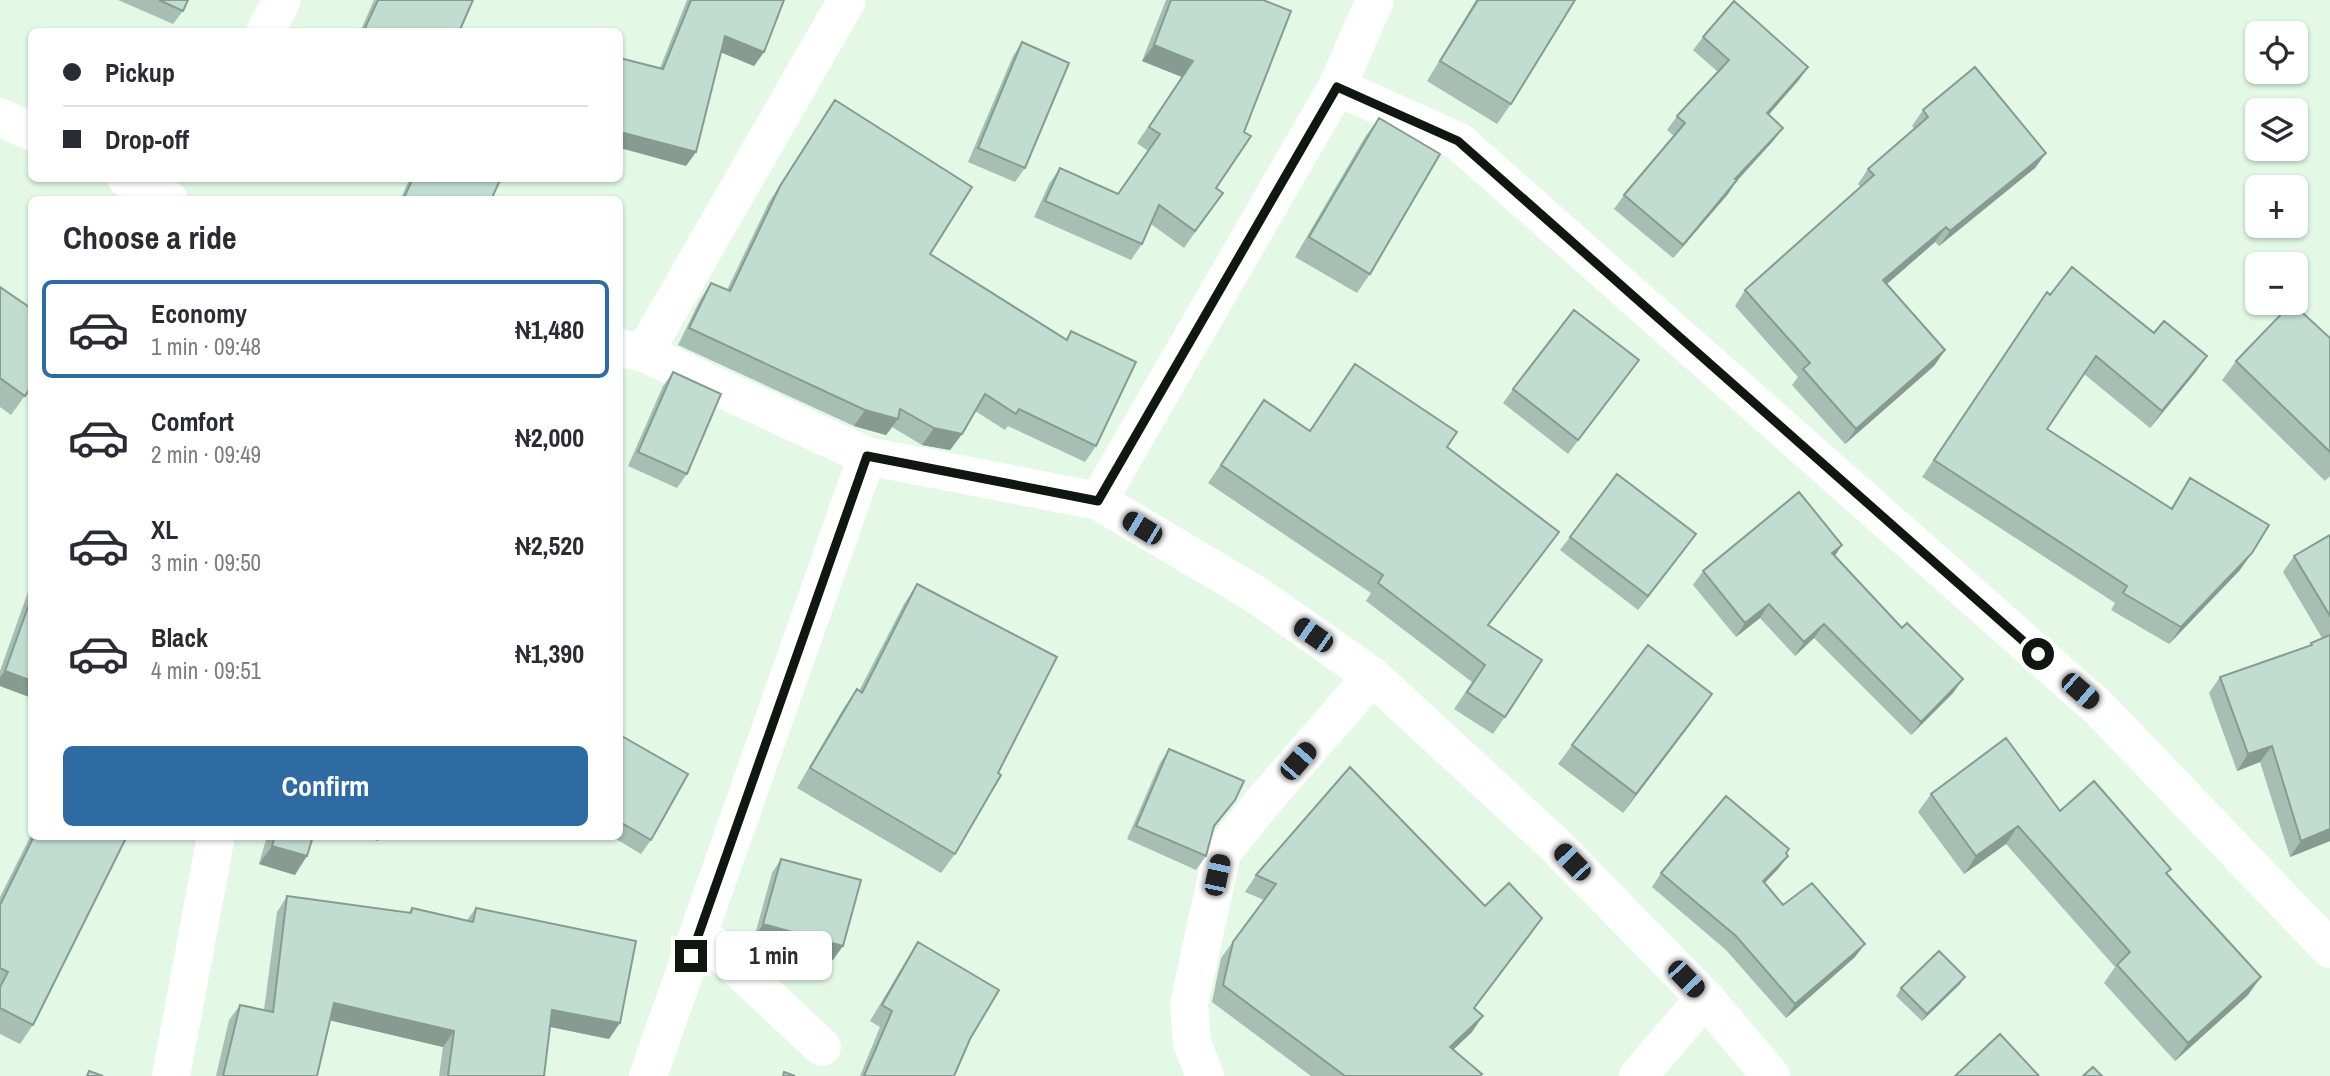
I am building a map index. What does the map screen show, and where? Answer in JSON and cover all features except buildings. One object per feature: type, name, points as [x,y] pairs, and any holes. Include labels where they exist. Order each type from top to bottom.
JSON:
[{"type":"street","points":[[267,28],[282,0]]},
{"type":"street","points":[[847,0],[632,350],[867,456],[1098,501],[1255,594],[1372,676],[1553,843],[1705,998],[1771,1076]]},
{"type":"street","points":[[1098,501],[1337,87],[1375,0]]},
{"type":"street","points":[[1337,87],[1458,141],[2100,709],[2330,949]]},
{"type":"street","points":[[0,117],[28,130]]},
{"type":"street","points":[[134,182],[161,196]]},
{"type":"street","points":[[648,1076],[867,456]]},
{"type":"street","points":[[1205,1076],[1192,1043],[1189,1004],[1222,853],[1372,676]]},
{"type":"street","points":[[171,1076],[215,840]]},
{"type":"street","points":[[699,932],[822,1047]]},
{"type":"street","points":[[1638,1076],[1705,998]]},
{"type":"route","points":[[691,956],[867,456],[1098,501],[1337,87],[1458,141],[2038,654]]}]
